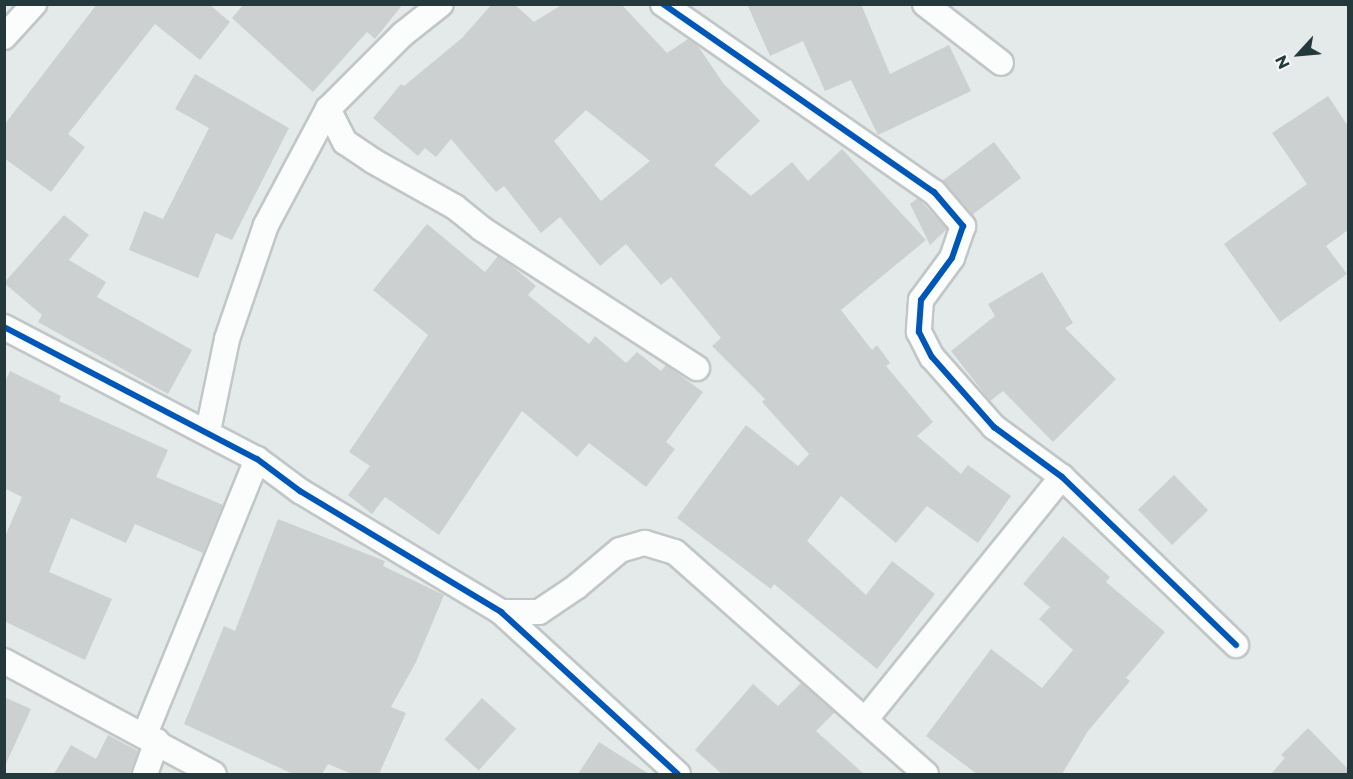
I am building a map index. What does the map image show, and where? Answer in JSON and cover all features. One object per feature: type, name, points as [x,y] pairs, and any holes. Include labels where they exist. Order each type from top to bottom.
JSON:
[{"type":"street","points":[[4,37],[34,4]]},
{"type":"street","points":[[208,431],[227,339],[266,225],[328,109],[403,34],[441,4]]},
{"type":"street","points":[[663,4],[934,192],[963,226],[952,258],[921,300],[919,332],[932,357],[994,427],[1062,477],[1236,645]]},
{"type":"street","points":[[925,4],[1001,63]]},
{"type":"street","points":[[328,109],[345,142],[373,162],[455,207],[482,229],[697,368]]},
{"type":"street","points":[[4,327],[208,431],[257,459],[300,491],[501,612],[678,774]]},
{"type":"street","points":[[145,774],[151,738],[257,459]]},
{"type":"street","points":[[865,720],[1062,477]]},
{"type":"street","points":[[501,612],[539,612],[620,550],[645,543],[675,552],[926,774]]},
{"type":"street","points":[[4,661],[151,738],[214,774]]},
{"type":"building","points":[[97,4],[209,4],[230,22],[200,60],[155,24],[68,134],[85,147],[51,192],[4,158],[4,125]]},
{"type":"building","points":[[244,4],[403,4],[375,39],[367,32],[313,92],[232,18]]},
{"type":"building","points":[[492,4],[514,4],[534,22],[563,4],[621,4],[667,53],[688,39],[698,46],[723,83],[760,121],[714,165],[751,196],[792,162],[808,181],[842,149],[926,240],[841,310],[872,350],[877,345],[890,363],[886,366],[933,422],[917,436],[961,474],[968,465],[1011,496],[978,543],[927,506],[896,543],[841,496],[807,541],[866,595],[892,561],[935,594],[877,669],[774,584],[771,589],[677,518],[746,425],[798,466],[809,454],[762,402],[765,399],[712,346],[721,338],[671,277],[661,285],[626,244],[600,266],[560,217],[541,233],[504,186],[496,192],[451,139],[436,157],[425,148],[418,156],[373,118],[401,84],[404,86],[462,38]],"holes":[[[586,110],[650,161],[601,201],[554,141]]]},
{"type":"building","points":[[747,4],[861,4],[890,74],[949,45],[971,91],[878,135],[851,80],[825,91],[803,41],[770,56]]},
{"type":"building","points":[[195,74],[289,128],[232,240],[216,233],[198,278],[129,250],[144,211],[163,219],[209,128],[175,109]]},
{"type":"building","points":[[1328,96],[1348,126],[1348,230],[1326,246],[1347,274],[1280,322],[1224,244],[1307,184],[1272,133]]},
{"type":"building","points":[[994,142],[1021,178],[970,216],[943,181]]},
{"type":"building","points":[[918,198],[947,229],[930,245],[910,204]]},
{"type":"building","points":[[64,215],[89,235],[69,260],[106,282],[97,297],[192,350],[168,394],[38,322],[42,315],[4,283]]},
{"type":"building","points":[[427,224],[485,272],[498,256],[512,266],[536,286],[528,295],[589,344],[595,336],[626,363],[637,352],[661,371],[666,365],[703,392],[666,442],[675,449],[646,487],[589,443],[577,457],[522,411],[439,535],[385,497],[372,514],[348,495],[370,466],[349,452],[428,335],[373,290]]},
{"type":"building","points":[[1042,272],[1073,323],[1065,328],[1116,379],[1053,442],[1003,391],[990,401],[951,351],[995,316],[988,304]]},
{"type":"building","points":[[10,371],[61,396],[59,401],[168,450],[156,477],[223,505],[203,553],[135,524],[126,543],[71,518],[49,572],[112,599],[85,660],[4,621],[4,539],[22,497],[4,488],[4,384]]},
{"type":"building","points":[[1174,475],[1208,510],[1172,545],[1138,510]]},
{"type":"building","points":[[278,519],[385,561],[383,566],[444,595],[416,662],[391,707],[406,713],[379,774],[352,774],[328,764],[322,774],[293,774],[184,724],[224,626],[235,631]]},
{"type":"building","points":[[1063,536],[1110,577],[1106,582],[1165,632],[1126,678],[1130,681],[1088,731],[1062,774],[977,774],[926,736],[991,649],[1042,688],[1073,650],[1039,619],[1050,607],[1023,584]]},
{"type":"building","points":[[801,683],[835,712],[816,731],[864,774],[722,774],[695,750],[753,684],[778,706]]},
{"type":"building","points":[[4,697],[31,709],[4,768]]},
{"type":"building","points":[[482,698],[516,729],[479,770],[445,740]]},
{"type":"building","points":[[1308,728],[1348,769],[1348,774],[1271,774],[1285,758],[1281,755]]},
{"type":"building","points":[[108,735],[138,751],[130,774],[54,774],[71,745],[96,759]]},
{"type":"building","points":[[599,742],[649,774],[578,774]]},
{"type":"cycle path","points":[[663,4],[934,192],[963,226],[952,258],[921,300],[919,332],[932,357],[994,427],[1062,477],[1236,645]]},
{"type":"cycle path","points":[[4,327],[257,459],[300,491],[501,612],[678,774]]}]
